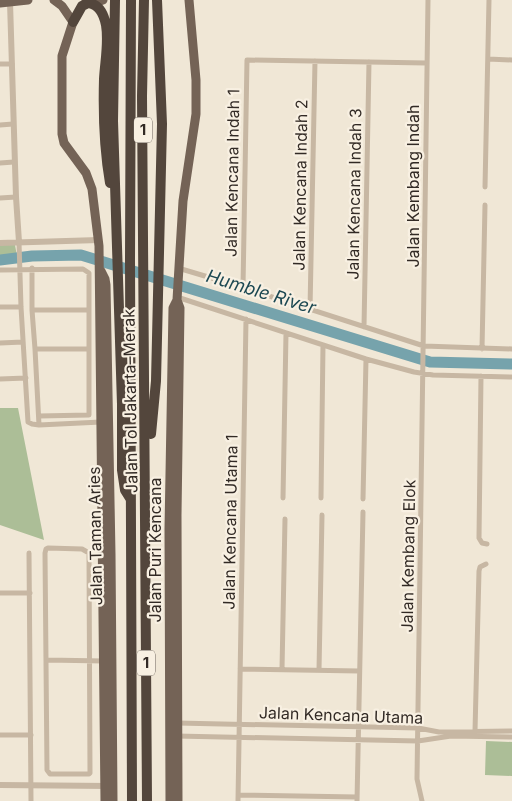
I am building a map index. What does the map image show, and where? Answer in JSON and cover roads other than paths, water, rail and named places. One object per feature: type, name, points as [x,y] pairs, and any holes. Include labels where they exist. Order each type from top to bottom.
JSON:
[{"type":"highway","points":[[115,0],[113,121],[122,470],[125,490],[131,499]]},
{"type":"highway","name":"Jalan Tol Jakarta–Merak","points":[[131,0],[132,801]]},
{"type":"highway","name":"Jalan Tol Jakarta–Merak","points":[[144,0],[143,260],[146,451],[147,801]]},
{"type":"highway","points":[[146,451],[154,410],[158,302],[162,124],[157,0]]},
{"type":"highway","points":[[73,22],[82,6],[88,3],[102,11],[106,24],[104,127],[108,171],[116,216]]},
{"type":"main road","points":[[0,3],[28,0]]},
{"type":"main road","points":[[54,0],[62,6],[73,22]]},
{"type":"main road","points":[[86,0],[103,0]]},
{"type":"main road","name":"Jalan Puri Kencana","points":[[170,801],[174,736],[180,308],[177,297],[184,201],[196,114],[196,80],[189,0]]},
{"type":"main road","name":"Jalan Taman Aries","points":[[73,22],[62,56],[62,134],[64,143],[86,173],[92,190],[99,243],[104,422],[109,786],[113,801]]},
{"type":"main road","name":"Jalan Puri Kencana","points":[[174,736],[178,801]]},
{"type":"main road","name":"Jalan Taman Aries","points":[[105,801],[109,786]]},
{"type":"street","name":"Jalan Kembang Indah","points":[[424,373],[428,0]]},
{"type":"street","points":[[485,186],[489,0]]},
{"type":"street","points":[[10,2],[14,162],[27,419],[29,424],[39,425],[104,422]]},
{"type":"street","points":[[488,59],[512,60]]},
{"type":"street","name":"Jalan Kencana Indah 1","points":[[243,287],[247,60],[315,61]]},
{"type":"street","points":[[315,61],[426,63]]},
{"type":"street","name":"Jalan Kencana Indah 2","points":[[310,309],[315,61]]},
{"type":"street","name":"Jalan Kencana Indah 3","points":[[364,327],[369,62]]},
{"type":"street","points":[[0,64],[12,64]]},
{"type":"street","points":[[0,125],[13,124]]},
{"type":"street","points":[[0,163],[14,162]]},
{"type":"street","points":[[0,198],[16,197]]},
{"type":"street","points":[[482,348],[485,205]]},
{"type":"street","points":[[0,243],[99,243]]},
{"type":"street","points":[[0,270],[20,266],[83,269],[89,273],[89,423]]},
{"type":"street","points":[[32,268],[32,310],[39,425]]},
{"type":"street","points":[[178,271],[243,287],[424,348],[512,349]]},
{"type":"street","points":[[177,297],[366,359],[424,373],[512,377]]},
{"type":"street","points":[[0,307],[21,307]]},
{"type":"street","points":[[32,310],[89,310]]},
{"type":"street","name":"Jalan Kencana Utama 1","points":[[238,801],[246,319]]},
{"type":"street","points":[[283,498],[286,333]]},
{"type":"street","points":[[0,343],[23,342]]},
{"type":"street","points":[[321,498],[324,345]]},
{"type":"street","points":[[35,350],[89,349]]},
{"type":"street","points":[[363,499],[366,359]]},
{"type":"street","name":"Jalan Kembang Elok","points":[[422,801],[416,779],[424,373]]},
{"type":"street","points":[[481,376],[479,538],[482,543],[487,544]]},
{"type":"street","points":[[0,379],[26,378]]},
{"type":"street","points":[[39,416],[89,414]]},
{"type":"street","points":[[238,795],[258,798],[357,799],[363,512]]},
{"type":"street","points":[[319,670],[322,515]]},
{"type":"street","points":[[282,669],[285,518]]},
{"type":"street","points":[[48,548],[82,549],[89,553],[89,660],[90,773],[48,773],[45,553],[48,548]]},
{"type":"street","points":[[29,553],[32,801]]},
{"type":"street","points":[[486,564],[480,566],[479,571],[473,733],[512,737]]},
{"type":"street","points":[[0,593],[30,593]]},
{"type":"street","points":[[47,660],[108,660]]},
{"type":"street","points":[[240,669],[360,671]]},
{"type":"street","name":"Jalan Kencana Utama","points":[[174,723],[359,726],[418,728],[438,732],[473,733]]},
{"type":"street","points":[[483,734],[512,731]]},
{"type":"street","name":"Jalan Kencana Utama","points":[[174,736],[418,741],[473,733]]},
{"type":"street","points":[[0,735],[31,735]]},
{"type":"street","points":[[0,785],[109,786]]},
{"type":"waterway","name":"Humble River","points":[[0,260],[32,256],[81,255],[430,362],[512,364]]}]
